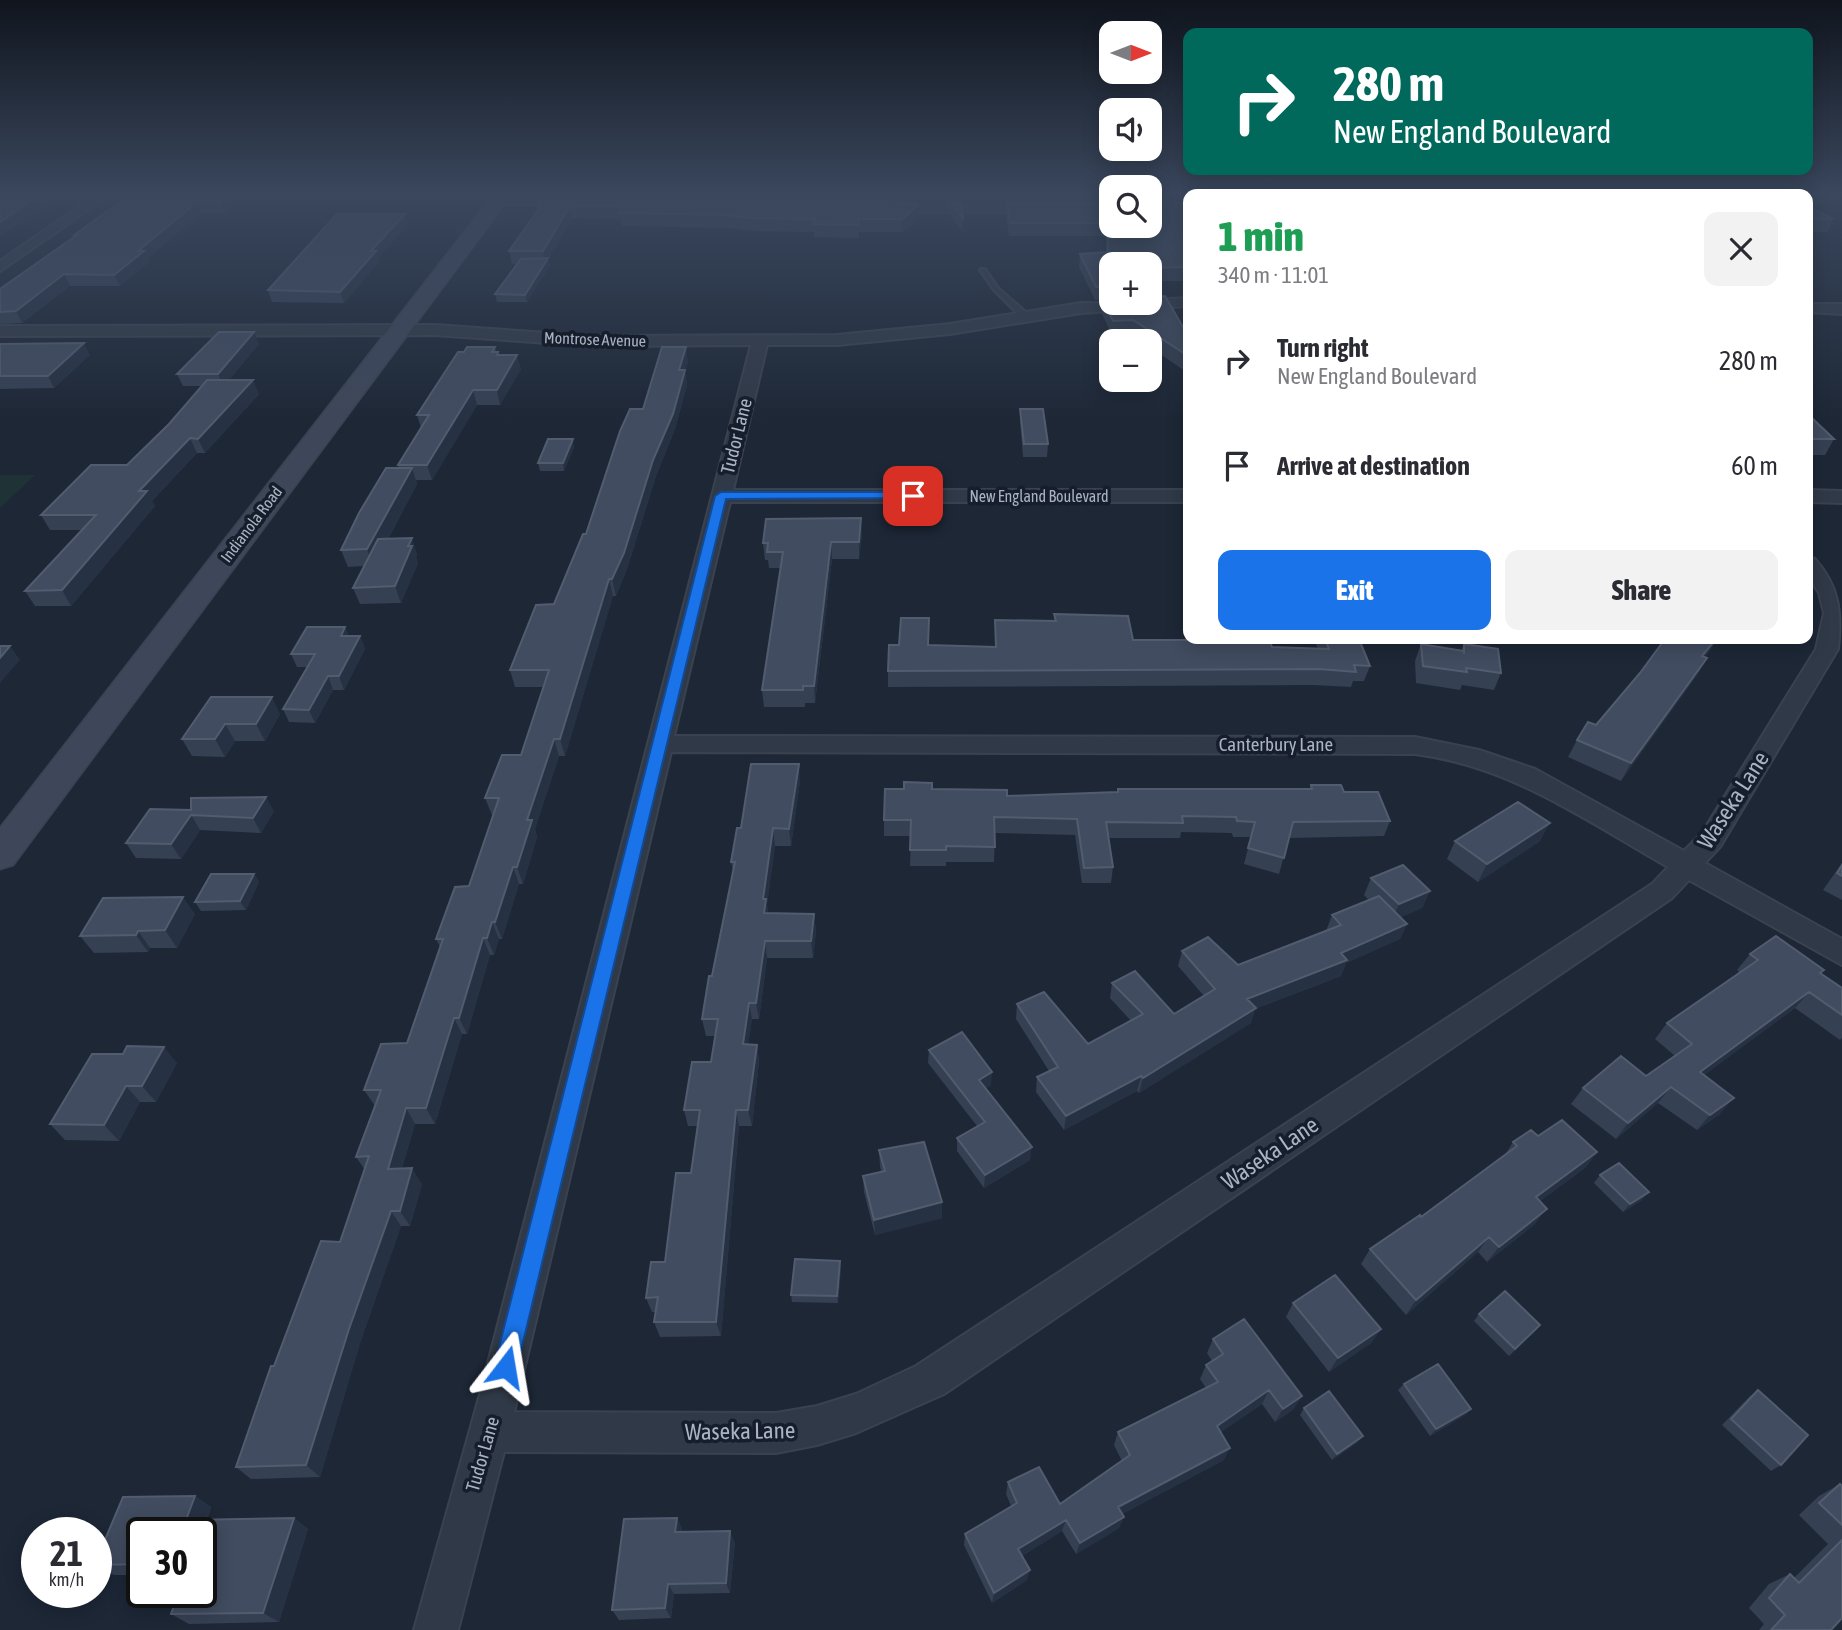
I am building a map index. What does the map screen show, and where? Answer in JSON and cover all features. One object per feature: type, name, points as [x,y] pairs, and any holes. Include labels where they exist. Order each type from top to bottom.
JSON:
[{"type":"street","name":"Indianola Road","points":[[0,855],[445,270]]},
{"type":"street","name":"Montrose Avenue","points":[[0,331],[399,330],[471,332],[591,341],[760,341],[891,336],[1108,305],[1183,302]]},
{"type":"street","points":[[1813,309],[1842,309]]},
{"type":"street","name":"Tudor Lane","points":[[436,1630],[488,1432],[760,341]]},
{"type":"street","name":"New England Boulevard","points":[[721,496],[1183,496]]},
{"type":"street","points":[[1813,496],[1842,497]]},
{"type":"street","name":"Waseka Lane","points":[[488,1432],[776,1433],[837,1422],[930,1380],[1662,891],[1712,840],[1827,649],[1833,634],[1835,610],[1831,597],[1813,570]]},
{"type":"street","name":"Canterbury Lane","points":[[659,744],[1427,746],[1472,755],[1526,775],[1842,953]]},
{"type":"lane","points":[[984,270],[996,289],[1025,316]]},
{"type":"green space","points":[[0,475],[35,475],[0,508]]},
{"type":"building","points":[[27,270],[120,270],[114,275],[64,274],[16,311],[0,312],[0,289]]},
{"type":"building","points":[[286,270],[359,270],[340,292],[268,290]]},
{"type":"building","points":[[513,270],[540,270],[525,295],[495,294]]},
{"type":"building","points":[[1088,270],[1099,270],[1099,287],[1096,287]]},
{"type":"building","points":[[1162,296],[1165,296],[1183,327],[1183,353],[1162,339],[1162,329],[1147,329],[1133,320],[1113,321],[1110,315],[1162,315]]},
{"type":"building","points":[[219,332],[254,332],[218,374],[177,374]]},
{"type":"building","points":[[84,343],[48,376],[0,376],[0,344]]},
{"type":"building","points":[[467,347],[495,347],[492,352],[498,352],[497,355],[517,355],[497,390],[473,390],[427,465],[398,465],[429,415],[417,415],[458,352],[464,352]]},
{"type":"building","points":[[662,347],[686,347],[679,370],[685,370],[673,414],[653,460],[624,553],[612,579],[609,579],[560,739],[554,739],[527,820],[532,820],[517,867],[513,867],[495,922],[492,922],[487,938],[483,938],[459,1018],[454,1018],[426,1108],[406,1108],[388,1169],[412,1168],[400,1211],[391,1211],[349,1329],[306,1465],[236,1467],[271,1366],[274,1366],[321,1241],[340,1242],[369,1156],[356,1157],[381,1090],[364,1090],[381,1044],[407,1043],[443,939],[436,939],[455,887],[469,886],[499,798],[485,798],[502,755],[521,755],[549,670],[510,670],[536,605],[554,604],[583,534],[586,534],[620,431],[630,409],[643,409]]},
{"type":"building","points":[[207,380],[253,380],[198,439],[190,438],[139,491],[147,491],[62,590],[25,591],[96,515],[41,515],[91,465],[127,465],[169,424]]},
{"type":"building","points":[[1020,409],[1043,409],[1048,444],[1024,444]]},
{"type":"building","points":[[1813,419],[1834,439],[1813,439]]},
{"type":"building","points":[[548,439],[573,439],[563,463],[538,463]]},
{"type":"building","points":[[386,468],[412,468],[367,549],[341,550],[359,513]]},
{"type":"building","points":[[861,518],[859,542],[831,542],[814,686],[803,686],[803,690],[762,690],[783,552],[767,552],[768,543],[763,543],[766,519]]},
{"type":"building","points":[[412,538],[408,546],[412,546],[395,586],[353,588],[378,539]]},
{"type":"building","points":[[1054,614],[1128,616],[1133,640],[1183,640],[1183,644],[1271,644],[1272,647],[1329,649],[1327,644],[1361,644],[1370,666],[1354,665],[1356,672],[1319,669],[888,671],[889,645],[899,645],[901,618],[929,618],[928,645],[996,647],[995,620],[1056,621]]},
{"type":"building","points":[[307,627],[345,627],[341,636],[360,636],[339,676],[328,676],[309,710],[283,709],[315,654],[291,654]]},
{"type":"building","points":[[1421,644],[1464,651],[1464,644],[1498,649],[1501,673],[1423,666]]},
{"type":"building","points":[[1661,644],[1712,644],[1702,656],[1707,658],[1631,763],[1577,740],[1588,722],[1596,725]]},
{"type":"building","points":[[0,646],[10,646],[0,658]]},
{"type":"building","points":[[211,697],[272,697],[256,724],[225,724],[215,739],[182,739]]},
{"type":"building","points":[[751,764],[799,764],[789,829],[773,828],[763,899],[766,899],[764,913],[814,914],[811,941],[765,941],[756,1003],[749,1003],[743,1044],[757,1045],[748,1110],[736,1110],[716,1322],[654,1322],[658,1297],[646,1298],[651,1262],[665,1262],[676,1173],[691,1173],[700,1110],[684,1110],[692,1062],[711,1062],[718,1019],[702,1019],[735,862],[731,862],[737,828],[741,828]]},
{"type":"building","points":[[904,782],[932,783],[932,789],[1007,790],[1007,796],[1118,792],[1118,789],[1312,789],[1311,785],[1341,785],[1344,792],[1378,792],[1390,821],[1293,822],[1284,858],[1248,848],[1255,822],[1237,821],[1236,817],[1182,816],[1183,823],[1106,822],[1113,867],[1084,868],[1077,819],[994,817],[995,847],[946,846],[946,850],[910,850],[911,820],[884,820],[885,789],[904,789]]},
{"type":"building","points":[[266,797],[253,818],[191,815],[171,844],[126,843],[150,809],[191,810],[191,798]]},
{"type":"building","points":[[1518,802],[1550,823],[1487,864],[1455,841]]},
{"type":"building","points":[[1403,865],[1430,891],[1399,904],[1371,878]]},
{"type":"building","points":[[211,874],[254,874],[240,901],[195,902]]},
{"type":"building","points":[[1379,896],[1407,924],[1341,953],[1347,960],[1247,999],[1256,1008],[1143,1078],[1141,1076],[1066,1116],[1037,1077],[1058,1067],[1017,1004],[1044,992],[1088,1044],[1143,1014],[1112,983],[1135,971],[1174,1014],[1215,989],[1182,951],[1208,937],[1238,965],[1341,925],[1332,915]]},
{"type":"building","points":[[183,897],[165,930],[138,931],[136,935],[80,936],[103,898]]},
{"type":"building","points":[[1776,936],[1824,970],[1820,973],[1842,988],[1842,1015],[1809,992],[1700,1072],[1734,1098],[1710,1115],[1671,1087],[1628,1123],[1583,1088],[1621,1056],[1646,1076],[1692,1044],[1667,1023],[1758,960],[1750,954]]},
{"type":"building","points":[[962,1032],[992,1072],[979,1080],[1032,1147],[985,1175],[957,1138],[985,1122],[929,1050]]},
{"type":"building","points":[[127,1046],[164,1047],[142,1086],[126,1086],[104,1125],[50,1124],[92,1054],[123,1054]]},
{"type":"building","points":[[1562,1120],[1597,1152],[1536,1197],[1547,1209],[1499,1247],[1489,1237],[1416,1300],[1370,1249],[1420,1215],[1421,1217],[1517,1146],[1513,1142],[1531,1130],[1538,1136]]},
{"type":"building","points":[[924,1142],[942,1202],[874,1220],[863,1176],[885,1171],[879,1150]]},
{"type":"building","points":[[1619,1163],[1649,1192],[1630,1204],[1600,1175]]},
{"type":"building","points":[[795,1259],[840,1261],[837,1296],[791,1295]]},
{"type":"building","points":[[1335,1275],[1381,1329],[1338,1358],[1293,1303]]},
{"type":"building","points":[[1505,1291],[1540,1325],[1515,1349],[1479,1314]]},
{"type":"building","points":[[1244,1319],[1302,1396],[1283,1409],[1269,1390],[1217,1426],[1230,1448],[1118,1507],[1124,1517],[1080,1543],[1066,1520],[1018,1549],[1030,1570],[994,1593],[965,1534],[1017,1503],[1008,1482],[1039,1467],[1060,1504],[1130,1455],[1118,1432],[1218,1382],[1206,1365],[1223,1354],[1213,1339]]},
{"type":"building","points":[[1438,1364],[1471,1409],[1436,1429],[1404,1384]]},
{"type":"building","points":[[1758,1390],[1808,1435],[1781,1465],[1731,1419]]},
{"type":"building","points":[[1329,1391],[1363,1436],[1337,1454],[1304,1408]]},
{"type":"building","points":[[1840,1484],[1842,1486],[1842,1525],[1819,1503]]},
{"type":"building","points":[[195,1496],[187,1517],[126,1517],[126,1564],[112,1565],[112,1523],[123,1497]]},
{"type":"building","points":[[294,1518],[263,1613],[171,1614],[173,1608],[217,1608],[217,1519]]},
{"type":"building","points":[[677,1518],[675,1532],[730,1531],[726,1583],[668,1584],[665,1608],[612,1610],[624,1519]]},
{"type":"building","points":[[1842,1540],[1842,1618],[1831,1630],[1771,1630],[1785,1615],[1769,1598],[1790,1574],[1799,1583]]},
{"type":"route","points":[[506,1367],[721,496],[913,496]]}]
